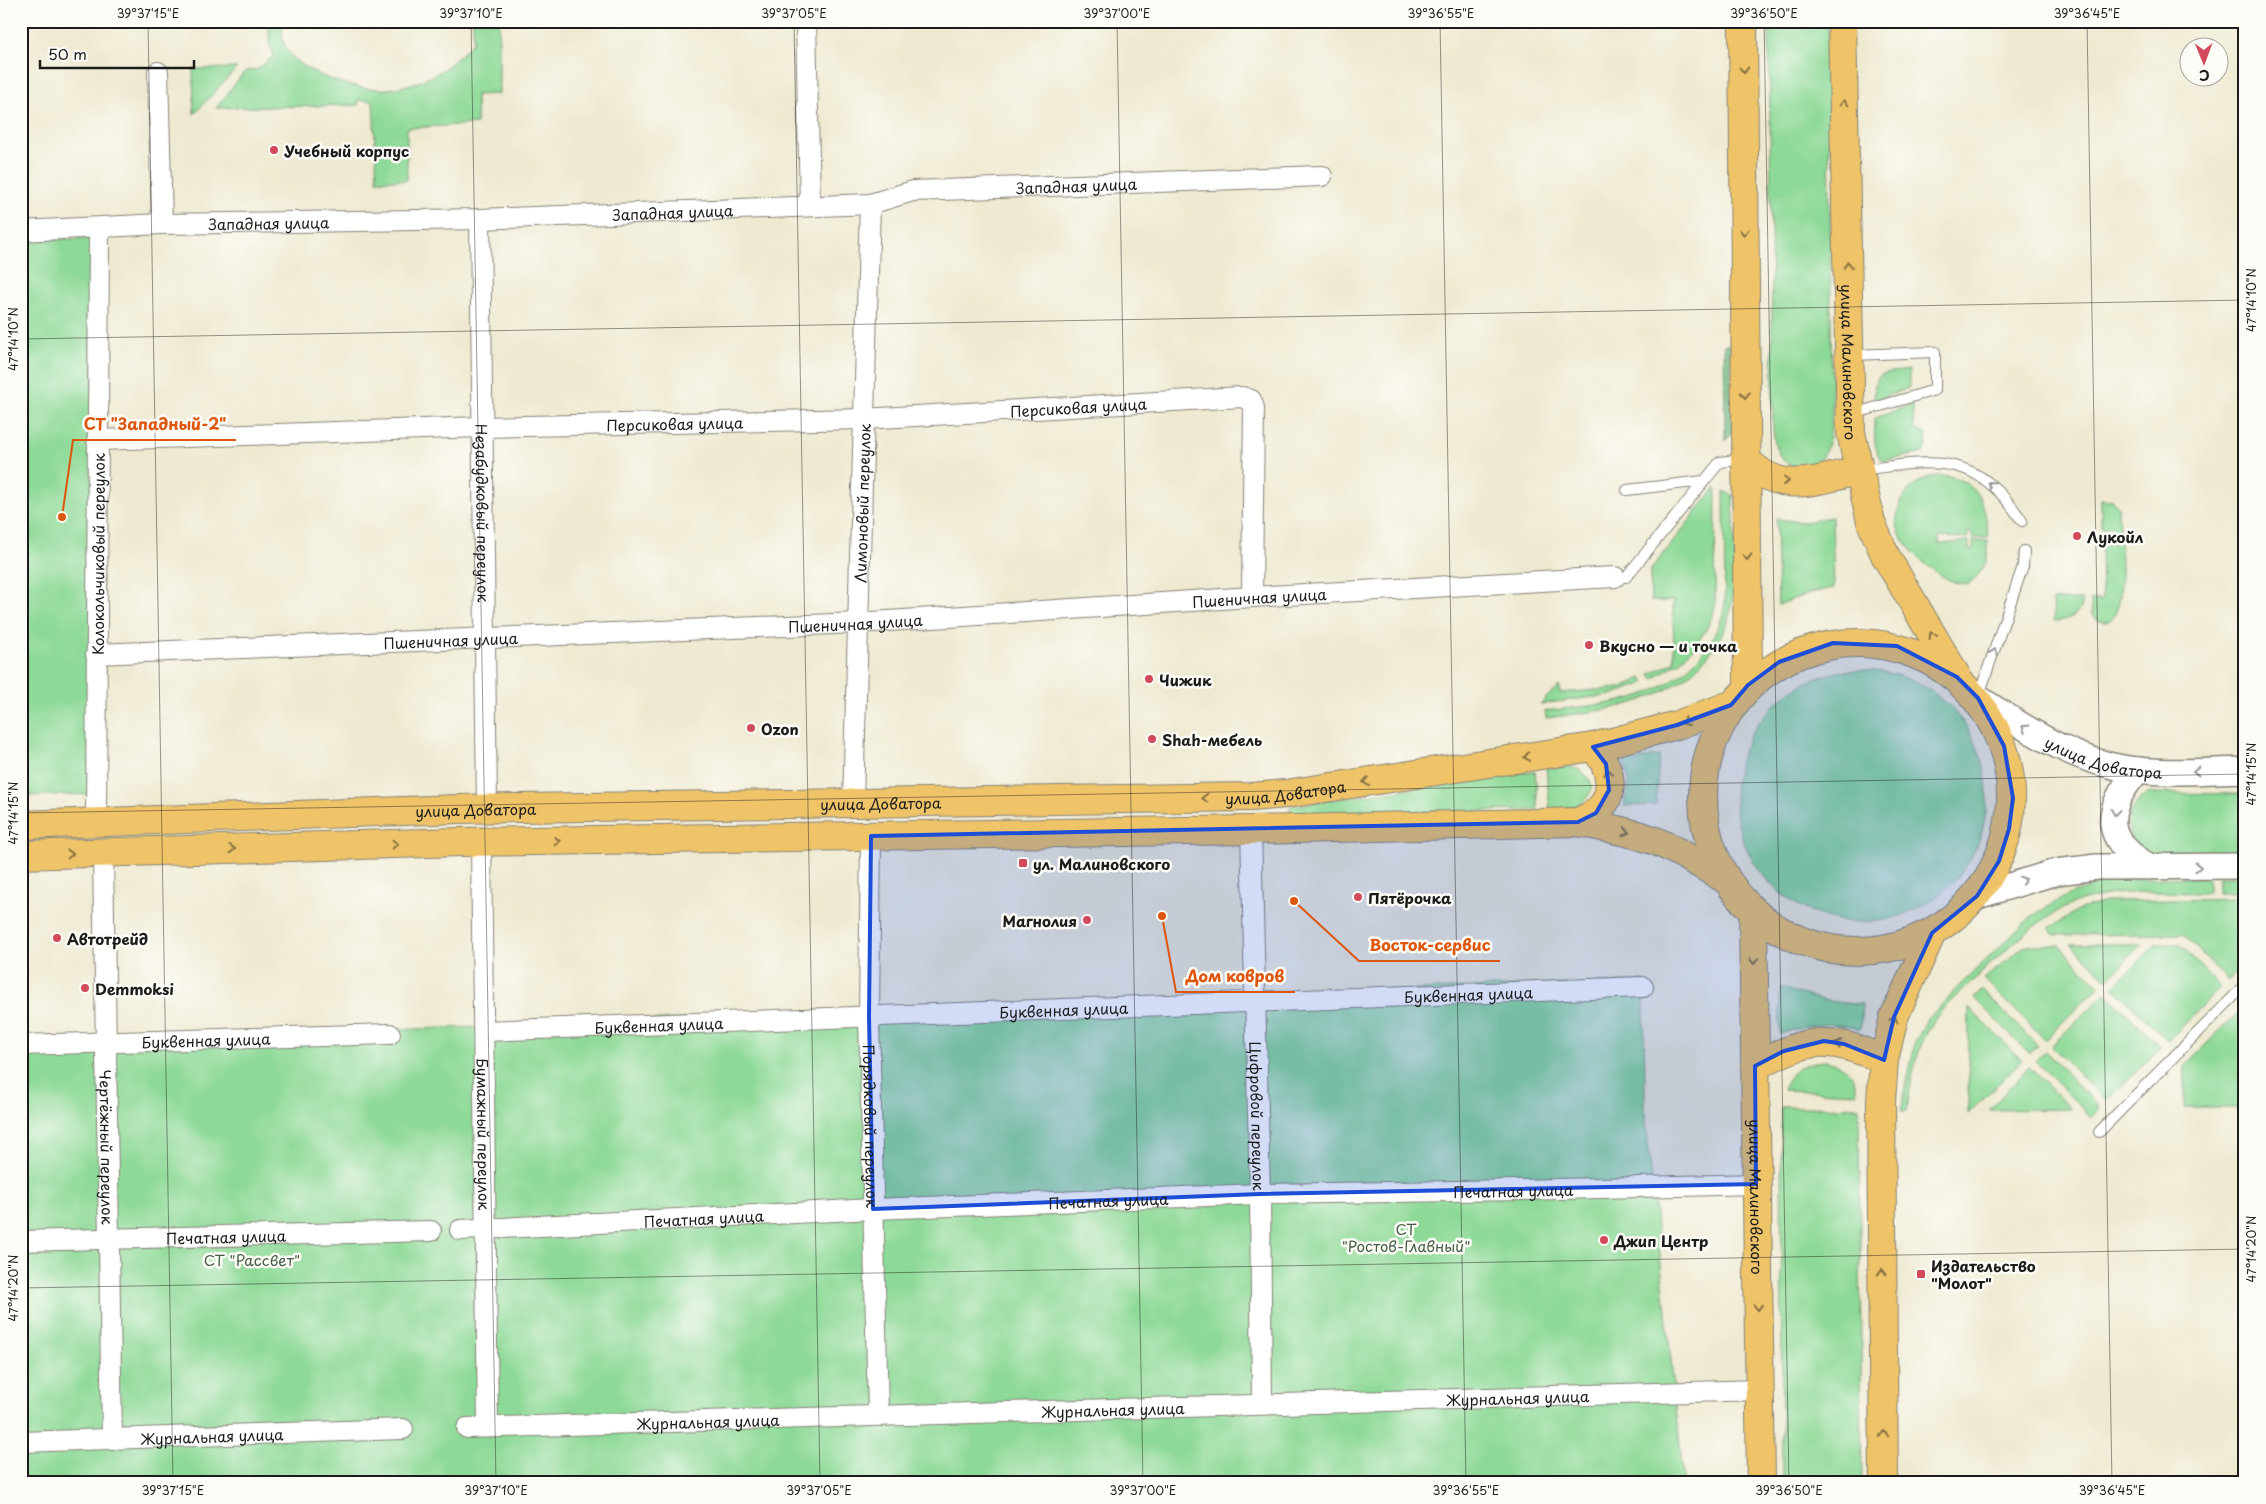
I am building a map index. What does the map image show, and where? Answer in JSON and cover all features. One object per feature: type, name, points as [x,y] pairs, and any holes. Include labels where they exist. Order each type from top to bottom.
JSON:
[{"type":"main road","points":[[1739,695],[1745,458],[1743,21]]},
{"type":"main road","name":"улица Малиновского","points":[[1842,21],[1851,433],[1870,522],[1885,556],[1957,677]]},
{"type":"main road","points":[[1745,458],[1756,471],[1770,479],[1786,482],[1804,483],[1858,471]]},
{"type":"main road","points":[[1833,643],[1897,646],[1957,677],[1978,698],[2004,746],[2013,798],[2009,829],[1999,861],[1977,896],[1953,918],[1932,932],[1904,944],[1839,950],[1808,944],[1772,926],[1753,912],[1725,879],[1708,841],[1701,796],[1714,734],[1739,695],[1779,662],[1833,643]]},
{"type":"main road","name":"улица Доватора","points":[[21,825],[487,808],[1269,796],[1593,747],[1677,726],[1739,695]]},
{"type":"main road","points":[[1578,822],[1596,813],[1605,802],[1609,790],[1610,777],[1606,764],[1593,747]]},
{"type":"main road","points":[[21,855],[481,842],[1251,830],[1578,822],[1620,830],[1652,840],[1682,854],[1725,879]]},
{"type":"main road","name":"улица Малиновского","points":[[1753,912],[1761,1483]]},
{"type":"main road","points":[[1884,1483],[1881,1101],[1884,1060],[1894,1017],[1932,932]]},
{"type":"main road","points":[[1755,1066],[1784,1051],[1824,1041],[1844,1044],[1884,1060]]},
{"type":"street","points":[[806,21],[810,205]]},
{"type":"street","points":[[158,72],[162,224]]},
{"type":"street","name":"Западная улица","points":[[21,231],[162,224],[480,218],[870,204],[913,191],[1322,176]]},
{"type":"street","name":"Лимоновый переулок","points":[[853,803],[870,204]]},
{"type":"street","name":"Незабудковый переулок","points":[[480,218],[487,808]]},
{"type":"street","name":"Колокольчиковый переулок","points":[[96,822],[99,228]]},
{"type":"street","name":"Персиковая улица","points":[[97,440],[481,427],[863,418],[1242,397],[1251,400],[1254,408],[1252,597]]},
{"type":"street","name":"Пшеничная улица","points":[[96,654],[858,623],[1252,597],[1615,577]]},
{"type":"street","name":"улица Доватора","points":[[1978,698],[2029,731],[2066,751],[2099,763],[2138,770],[2245,770]]},
{"type":"street","points":[[2138,770],[2123,787],[2116,800],[2113,823],[2116,836],[2122,846],[2131,856],[2150,867]]},
{"type":"street","name":"Цифровой переулок","points":[[1251,830],[1260,1194],[1262,1403]]},
{"type":"street","name":"Порядковый переулок","points":[[872,836],[869,1017],[878,1415]]},
{"type":"street","name":"Бумажный переулок","points":[[481,842],[488,1427]]},
{"type":"street","name":"Чертёжный переулок","points":[[104,853],[105,1042],[112,1440]]},
{"type":"street","points":[[1977,896],[2056,872],[2097,868],[2245,866]]},
{"type":"street","name":"Буквенная улица","points":[[484,1031],[1643,987]]},
{"type":"street","name":"Буквенная улица","points":[[21,1045],[390,1034]]},
{"type":"street","name":"Печатная улица","points":[[460,1230],[873,1209],[1260,1194],[1756,1184]]},
{"type":"street","name":"Печатная улица","points":[[21,1241],[431,1231]]},
{"type":"street","name":"Журнальная улица","points":[[467,1428],[1262,1403],[1759,1390]]},
{"type":"street","name":"Журнальная улица","points":[[21,1442],[403,1429]]},
{"type":"lane","points":[[1850,355],[1935,352],[1935,390],[1851,415]]},
{"type":"lane","points":[[1615,577],[1626,577],[1720,462],[1745,458]]},
{"type":"lane","points":[[1858,471],[1928,463],[1959,466],[1974,472],[1992,484],[2008,500],[2022,521]]},
{"type":"lane","points":[[1627,490],[1703,481]]},
{"type":"lane","points":[[1978,698],[2023,566],[2024,551]]},
{"type":"lane","points":[[2099,1132],[2245,985]]},
{"type":"highlighted area","points":[[1833,643],[1897,646],[1957,677],[1978,698],[2004,746],[2013,798],[2009,829],[1999,861],[1977,896],[1932,933],[1894,1017],[1884,1060],[1844,1044],[1824,1041],[1784,1051],[1755,1066],[1756,1184],[1260,1194],[873,1209],[869,1017],[871,836],[1578,822],[1596,813],[1609,790],[1606,764],[1593,747],[1677,725],[1731,705],[1748,685],[1779,662]]},
{"type":"green space","points":[[269,21],[283,21],[282,36],[284,44],[291,55],[314,72],[345,84],[375,89],[388,89],[426,79],[441,71],[461,55],[473,42],[473,21],[499,21],[499,94],[476,95],[477,124],[407,128],[407,180],[377,180],[373,101],[358,100],[358,105],[216,108],[245,71],[258,69],[274,56],[269,43]]},
{"type":"green space","points":[[1769,21],[1828,21],[1832,415],[1826,451],[1817,461],[1803,467],[1793,466],[1782,459],[1776,448],[1773,427]]},
{"type":"green space","points":[[237,68],[194,114],[193,69]]},
{"type":"green space","points":[[104,237],[101,794],[21,796],[21,241]]},
{"type":"green space","points":[[1724,345],[1731,345],[1732,433],[1725,441]]},
{"type":"green space","points":[[1909,370],[1909,388],[1874,401],[1876,383],[1881,375]]},
{"type":"green space","points":[[1913,404],[1914,430],[1926,433],[1927,445],[1923,453],[1883,461],[1879,457],[1876,447],[1875,418]]},
{"type":"green space","points":[[1949,476],[1969,485],[1975,491],[1986,516],[1988,538],[1973,538],[1972,532],[1968,532],[1968,538],[1939,537],[1939,544],[1969,541],[1969,550],[1973,549],[1973,541],[1988,541],[1988,554],[1984,566],[1968,584],[1949,579],[1927,565],[1908,546],[1898,529],[1897,521],[1900,505],[1910,490],[1916,484],[1930,477]]},
{"type":"green space","points":[[1716,487],[1715,608],[1707,628],[1693,649],[1679,662],[1653,679],[1650,674],[1674,662],[1673,601],[1651,601],[1650,571]]},
{"type":"green space","points":[[1724,492],[1733,495],[1734,590],[1728,620],[1710,652],[1691,673],[1673,686],[1654,695],[1634,703],[1612,708],[1546,718],[1545,711],[1611,703],[1649,692],[1665,685],[1679,675],[1704,651],[1721,621],[1725,604]]},
{"type":"green space","points":[[2101,499],[2113,500],[2118,507],[2119,533],[2113,533],[2113,527],[2101,527]]},
{"type":"green space","points":[[1832,517],[1834,588],[1810,593],[1778,605],[1776,519],[1805,522]]},
{"type":"green space","points":[[2114,538],[2120,538],[2121,586],[2117,610],[2112,619],[2103,622],[2092,615],[2091,600],[2102,600],[2101,544],[2114,544]]},
{"type":"green space","points":[[2053,600],[2082,600],[2079,610],[2073,616],[2064,620],[2054,621]]},
{"type":"green space","points":[[1849,670],[1873,670],[1909,679],[1941,698],[1959,716],[1978,748],[1982,759],[1987,784],[1985,821],[1978,844],[1959,876],[1941,894],[1909,913],[1898,917],[1873,922],[1849,922],[1813,913],[1781,894],[1763,876],[1744,844],[1740,833],[1735,808],[1735,784],[1744,748],[1763,716],[1781,698],[1813,679],[1824,675]]},
{"type":"green space","points":[[1642,678],[1645,683],[1611,695],[1540,704],[1559,686],[1560,693],[1620,688]]},
{"type":"green space","points":[[1659,756],[1656,805],[1624,806],[1629,781],[1624,761],[1632,760],[1633,763],[1639,762],[1639,759]]},
{"type":"green space","points":[[1573,767],[1580,770],[1589,779],[1591,789],[1589,795],[1578,805],[1568,808],[1550,809],[1546,768]]},
{"type":"green space","points":[[1535,771],[1538,810],[1290,814],[1290,806]]},
{"type":"green space","points":[[2150,793],[2245,794],[2245,853],[2151,854],[2141,848],[2129,833],[2129,815],[2140,799]]},
{"type":"green space","points":[[2208,877],[2208,893],[2134,892],[2105,895],[2074,903],[2029,931],[1956,996],[1933,1023],[1919,1050],[1907,1111],[1901,1111],[1915,1042],[1928,1019],[1960,985],[2032,916],[2070,894],[2108,881]]},
{"type":"green space","points":[[2218,877],[2245,877],[2245,893],[2218,893]]},
{"type":"green space","points":[[2245,899],[2245,964],[2228,981],[2183,934],[2055,935],[2049,928],[2083,908],[2110,901]]},
{"type":"green space","points":[[2071,944],[2143,944],[2107,979]]},
{"type":"green space","points":[[2156,944],[2179,944],[2221,987],[2168,1041],[2113,987]]},
{"type":"green space","points":[[2059,945],[2099,986],[2045,1040],[1984,979],[2023,947]]},
{"type":"green space","name":"СТ \"Ростов-Главный\"","points":[[1644,981],[1645,1113],[1684,1483],[21,1483],[21,1041],[480,1027]]},
{"type":"green space","points":[[1780,987],[1820,999],[1862,1004],[1860,1030],[1829,1024],[1800,1028],[1780,1034]]},
{"type":"green space","points":[[1982,990],[2038,1046],[2030,1054],[1974,998]]},
{"type":"green space","points":[[2106,993],[2161,1047],[2106,1101],[2051,1046]]},
{"type":"green space","points":[[2245,1006],[2245,1108],[2185,1108],[2185,1065]]},
{"type":"green space","points":[[1969,1008],[2022,1060],[1968,1114]]},
{"type":"green space","points":[[2045,1051],[2100,1108],[2091,1117],[2035,1061]]},
{"type":"green space","points":[[1826,1061],[1839,1065],[1848,1071],[1854,1079],[1857,1093],[1783,1090],[1790,1077],[1799,1068],[1811,1063]]},
{"type":"green space","points":[[2029,1067],[2071,1109],[1989,1110]]},
{"type":"green space","points":[[1781,1107],[1859,1107],[1862,1483],[1782,1483]]},
{"type":"place","name":"Учебный корпус","points":[[274,150]]},
{"type":"place","name":"СТ \"Западный-2\"","points":[[62,517]]},
{"type":"place","name":"Лукойл","points":[[2077,536]]},
{"type":"place","name":"Вкусно — и точка","points":[[1589,645]]},
{"type":"place","name":"Чижик","points":[[1149,679]]},
{"type":"place","name":"Ozon","points":[[751,728]]},
{"type":"place","name":"Shah-мебель","points":[[1152,739]]},
{"type":"place","name":"ул. Малиновского","points":[[1023,863]]},
{"type":"place","name":"Пятёрочка","points":[[1358,897]]},
{"type":"place","name":"Восток-сервис","points":[[1294,901]]},
{"type":"place","name":"Дом ковров","points":[[1162,916]]},
{"type":"place","name":"Магнолия","points":[[1087,920]]},
{"type":"place","name":"Автотрейд","points":[[57,938]]},
{"type":"place","name":"Demmoksi","points":[[85,988]]},
{"type":"place","name":"Джип Центр","points":[[1604,1240]]},
{"type":"place","name":"Издательство \"Молот\"","points":[[1921,1274]]},
{"type":"park label","name":"СТ \"Рассвет\"","points":[[252,1259]]}]
